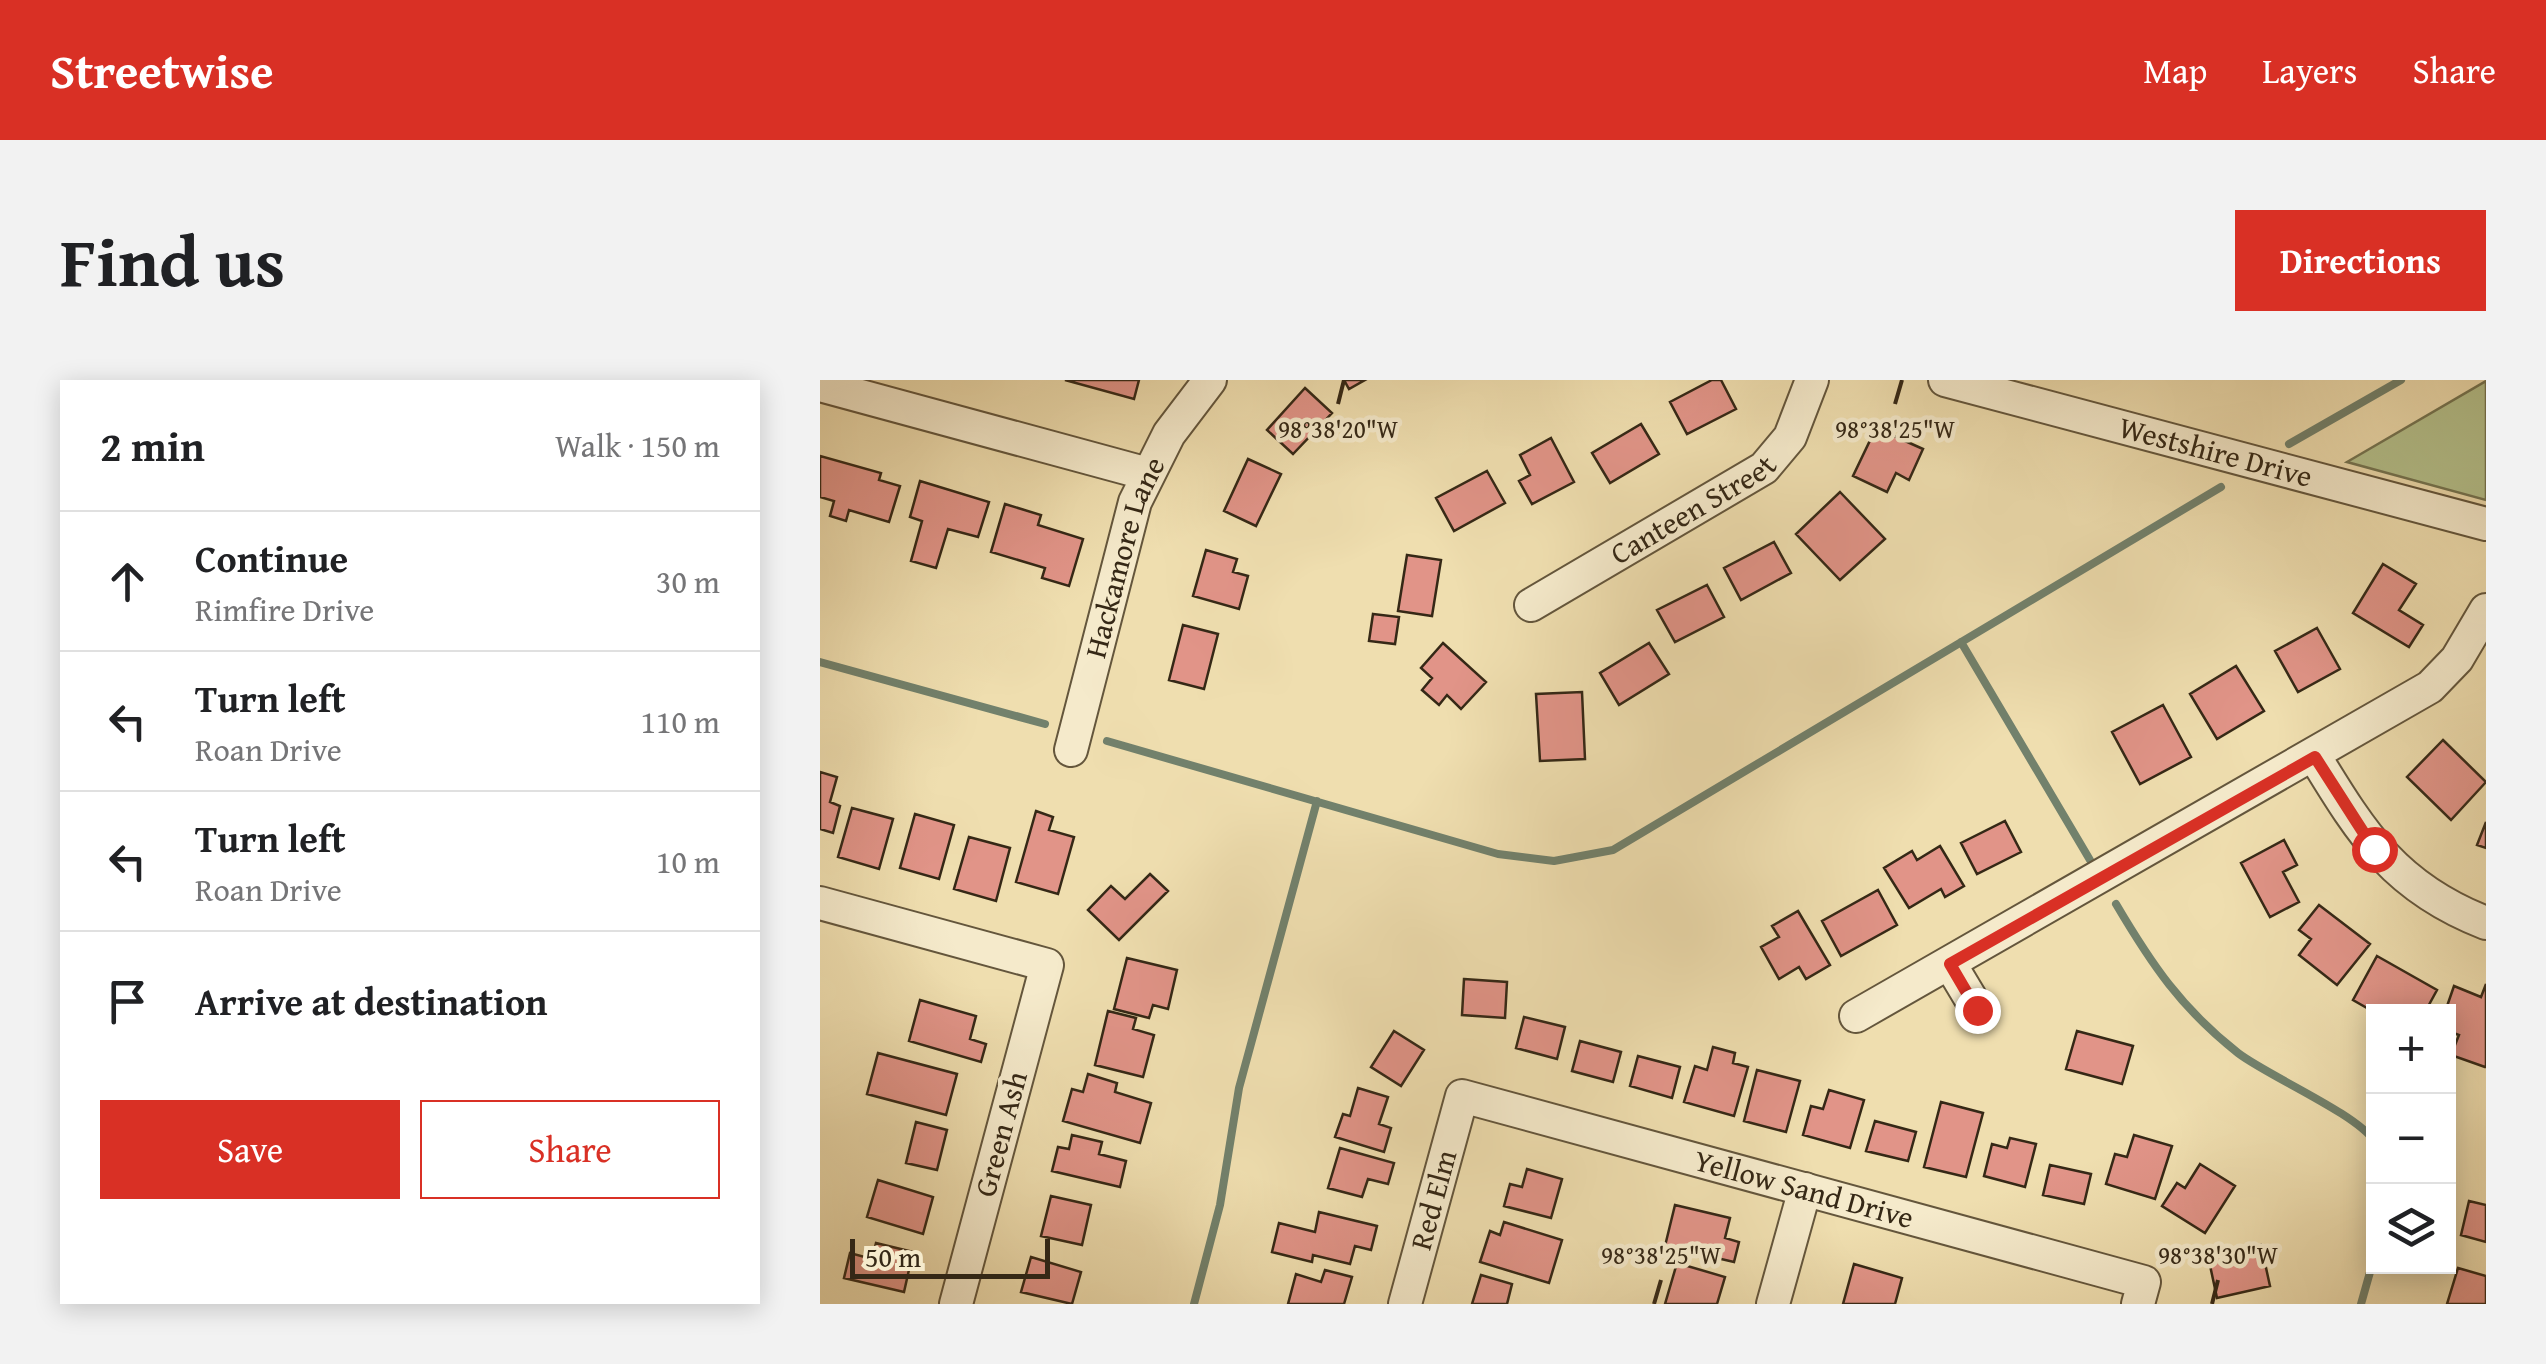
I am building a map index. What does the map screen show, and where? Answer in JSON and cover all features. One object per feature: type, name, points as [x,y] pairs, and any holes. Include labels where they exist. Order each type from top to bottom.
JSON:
[{"type":"street","name":"Hackamore Lane","points":[[1071,750],[1135,502],[1169,434],[1210,380]]},
{"type":"street","name":"Canteen Street","points":[[1531,605],[1764,468],[1790,437],[1812,380]]},
{"type":"street","name":"Westshire Drive","points":[[1945,380],[2486,524]]},
{"type":"street","points":[[820,385],[1148,474]]},
{"type":"street","points":[[1856,1016],[2430,688],[2456,659],[2486,610]]},
{"type":"street","points":[[2315,757],[2374,849],[2392,868],[2436,900],[2486,922]]},
{"type":"street","name":"Green Ash","points":[[820,903],[1047,965],[956,1304]]},
{"type":"street","points":[[1950,964],[1977,1010]]},
{"type":"street","name":"Yellow Sand Drive","points":[[1462,1096],[1804,1189],[2141,1293]]},
{"type":"street","name":"Red Elm","points":[[1405,1304],[1462,1096]]},
{"type":"street","points":[[1773,1304],[1804,1189]]},
{"type":"green space","points":[[2486,381],[2486,500],[2347,462]]},
{"type":"building","points":[[1065,380],[1139,380],[1134,399]]},
{"type":"building","points":[[1344,380],[1365,380],[1349,389]]},
{"type":"building","points":[[1712,380],[1721,380],[1736,409],[1687,434],[1670,402]]},
{"type":"building","points":[[1305,388],[1332,413],[1293,454],[1267,430]]},
{"type":"building","points":[[1641,424],[1659,454],[1610,483],[1592,453]]},
{"type":"building","points":[[1876,428],[1923,449],[1909,480],[1896,473],[1887,492],[1853,476]]},
{"type":"building","points":[[1551,438],[1574,482],[1532,504],[1519,481],[1530,475],[1520,455]]},
{"type":"building","points":[[820,456],[881,473],[879,480],[900,486],[889,522],[849,510],[846,521],[830,516],[834,501],[820,497]]},
{"type":"building","points":[[1248,459],[1281,474],[1256,526],[1224,511]]},
{"type":"building","points":[[1487,471],[1505,503],[1454,531],[1436,498]]},
{"type":"building","points":[[920,481],[989,502],[978,537],[948,529],[936,568],[911,561],[922,521],[910,517]]},
{"type":"building","points":[[1840,492],[1885,539],[1840,580],[1796,534]]},
{"type":"building","points":[[1005,504],[1041,515],[1038,525],[1083,539],[1069,586],[1042,578],[1045,568],[991,552]]},
{"type":"building","points":[[1774,542],[1791,573],[1741,600],[1724,568]]},
{"type":"building","points":[[1206,550],[1237,559],[1233,572],[1248,576],[1239,609],[1193,596]]},
{"type":"building","points":[[1407,555],[1441,560],[1432,616],[1398,611]]},
{"type":"building","points":[[2383,564],[2416,584],[2399,610],[2423,625],[2409,647],[2353,613]]},
{"type":"building","points":[[1707,585],[1724,617],[1675,642],[1657,610]]},
{"type":"building","points":[[1373,614],[1399,617],[1395,644],[1369,641]]},
{"type":"building","points":[[1183,625],[1218,634],[1204,689],[1169,680]]},
{"type":"building","points":[[2317,628],[2340,669],[2298,692],[2275,651]]},
{"type":"building","points":[[1443,643],[1486,682],[1461,709],[1447,695],[1439,705],[1422,690],[1432,678],[1421,668]]},
{"type":"building","points":[[1649,643],[1669,674],[1619,705],[1600,673]]},
{"type":"building","points":[[2236,666],[2264,711],[2217,739],[2190,694]]},
{"type":"building","points":[[1582,692],[1585,759],[1540,761],[1536,694]]},
{"type":"building","points":[[2163,705],[2191,757],[2140,784],[2112,732]]},
{"type":"building","points":[[2443,740],[2486,782],[2451,820],[2407,777]]},
{"type":"building","points":[[820,772],[837,777],[830,802],[840,806],[833,833],[820,829]]},
{"type":"building","points":[[852,808],[893,819],[879,869],[838,857]]},
{"type":"building","points":[[1036,811],[1053,817],[1049,830],[1074,837],[1058,894],[1016,882]]},
{"type":"building","points":[[915,814],[954,825],[939,879],[900,868]]},
{"type":"building","points":[[2005,821],[2021,852],[1977,874],[1961,843]]},
{"type":"building","points":[[2486,822],[2486,848],[2477,845]]},
{"type":"building","points":[[969,837],[1010,848],[996,901],[954,889]]},
{"type":"building","points":[[2284,840],[2297,865],[2283,872],[2299,902],[2270,917],[2241,863]]},
{"type":"building","points":[[1940,846],[1964,886],[1945,897],[1941,889],[1909,908],[1884,868],[1912,851],[1917,860]]},
{"type":"building","points":[[1150,874],[1168,891],[1119,940],[1088,910],[1111,886],[1125,899]]},
{"type":"building","points":[[1878,890],[1897,925],[1841,956],[1822,921]]},
{"type":"building","points":[[2319,905],[2370,944],[2337,985],[2299,955],[2311,939],[2299,930]]},
{"type":"building","points":[[1798,911],[1830,965],[1806,979],[1799,967],[1779,979],[1761,947],[1779,937],[1772,926]]},
{"type":"building","points":[[2377,956],[2437,990],[2429,1004],[2366,1004],[2366,1007],[2353,1000]]},
{"type":"building","points":[[1127,958],[1177,970],[1168,1009],[1153,1005],[1149,1018],[1114,1009]]},
{"type":"building","points":[[1464,979],[1507,982],[1505,1018],[1462,1015]]},
{"type":"building","points":[[2486,984],[2485,1067],[2456,1057],[2456,1004],[2448,1004],[2454,986],[2481,997]]},
{"type":"building","points":[[920,1000],[976,1016],[970,1039],[986,1044],[981,1062],[909,1041]]},
{"type":"building","points":[[1108,1011],[1136,1018],[1133,1029],[1154,1035],[1143,1077],[1095,1065]]},
{"type":"building","points":[[1524,1017],[1565,1027],[1557,1059],[1516,1048]]},
{"type":"building","points":[[1394,1031],[1424,1050],[1401,1086],[1371,1067]]},
{"type":"building","points":[[2077,1031],[2133,1046],[2122,1084],[2066,1069]]},
{"type":"building","points":[[1580,1041],[1621,1052],[1613,1082],[1572,1071]]},
{"type":"building","points":[[1713,1047],[1735,1053],[1733,1063],[1748,1067],[1734,1116],[1684,1102],[1695,1066],[1707,1070]]},
{"type":"building","points":[[878,1053],[957,1074],[946,1115],[867,1094]]},
{"type":"building","points":[[1638,1056],[1680,1067],[1672,1098],[1630,1086]]},
{"type":"building","points":[[1757,1070],[1800,1081],[1786,1132],[1744,1121]]},
{"type":"building","points":[[1088,1074],[1117,1083],[1115,1092],[1151,1103],[1140,1143],[1063,1121],[1072,1089],[1083,1092]]},
{"type":"building","points":[[1358,1088],[1388,1097],[1379,1124],[1391,1128],[1384,1152],[1335,1137],[1343,1114],[1350,1116]]},
{"type":"building","points":[[1829,1090],[1864,1100],[1850,1148],[1803,1135],[1811,1106],[1823,1109]]},
{"type":"building","points":[[1941,1102],[1983,1113],[1966,1177],[1924,1167]]},
{"type":"building","points":[[1875,1121],[1916,1132],[1908,1161],[1866,1151]]},
{"type":"building","points":[[916,1122],[947,1130],[937,1170],[906,1163]]},
{"type":"building","points":[[1072,1135],[1102,1142],[1099,1154],[1126,1161],[1120,1187],[1052,1171],[1058,1147],[1069,1149]]},
{"type":"building","points":[[2134,1135],[2172,1146],[2155,1199],[2106,1184],[2115,1154],[2127,1157]]},
{"type":"building","points":[[2010,1138],[2036,1144],[2025,1187],[1984,1176],[1992,1144],[2007,1148]]},
{"type":"building","points":[[1340,1148],[1394,1163],[1388,1184],[1368,1179],[1362,1197],[1328,1188]]},
{"type":"building","points":[[2200,1164],[2235,1186],[2205,1233],[2162,1206],[2177,1183],[2185,1188]]},
{"type":"building","points":[[2050,1165],[2091,1174],[2084,1204],[2043,1195]]},
{"type":"building","points":[[1527,1169],[1562,1179],[1551,1218],[1504,1206],[1510,1184],[1522,1187]]},
{"type":"building","points":[[878,1180],[933,1197],[923,1234],[867,1217]]},
{"type":"building","points":[[1051,1196],[1091,1205],[1082,1245],[1041,1236]]},
{"type":"building","points":[[2469,1201],[2486,1205],[2486,1242],[2461,1235]]},
{"type":"building","points":[[1675,1205],[1730,1218],[1725,1238],[1739,1242],[1734,1262],[1665,1246]]},
{"type":"building","points":[[1319,1212],[1377,1226],[1371,1250],[1355,1246],[1350,1264],[1313,1255],[1312,1262],[1272,1252],[1279,1223],[1315,1232]]},
{"type":"building","points":[[1504,1222],[1562,1240],[1549,1283],[1480,1262],[1490,1231],[1500,1235]]},
{"type":"building","points":[[876,1243],[913,1252],[904,1292],[844,1278],[850,1253],[872,1259]]},
{"type":"building","points":[[2261,1245],[2270,1286],[2217,1298],[2208,1256]]},
{"type":"building","points":[[1031,1257],[1081,1272],[1072,1304],[1021,1292]]},
{"type":"building","points":[[1677,1263],[1725,1277],[1717,1304],[1665,1304]]},
{"type":"building","points":[[1854,1264],[1902,1278],[1895,1304],[1843,1304]]},
{"type":"building","points":[[2458,1268],[2486,1276],[2486,1304],[2447,1304]]},
{"type":"building","points":[[1325,1270],[1352,1277],[1344,1304],[1288,1304],[1296,1274],[1321,1282]]},
{"type":"building","points":[[1481,1275],[1512,1284],[1507,1304],[1472,1304]]},
{"type":"waterway","points":[[2289,444],[2401,380]]},
{"type":"waterway","points":[[1107,741],[1498,854],[1554,861],[1613,850],[2221,487]]},
{"type":"waterway","points":[[1961,642],[2090,860]]},
{"type":"waterway","points":[[820,662],[1045,724]]},
{"type":"waterway","points":[[1194,1304],[1220,1205],[1239,1088],[1317,801]]},
{"type":"waterway","points":[[2116,904],[2169,984],[2218,1036],[2238,1053],[2366,1131]]},
{"type":"waterway","points":[[2361,1304],[2369,1274]]},
{"type":"route","points":[[1977,1010],[1950,964],[2315,757],[2374,849]]}]
